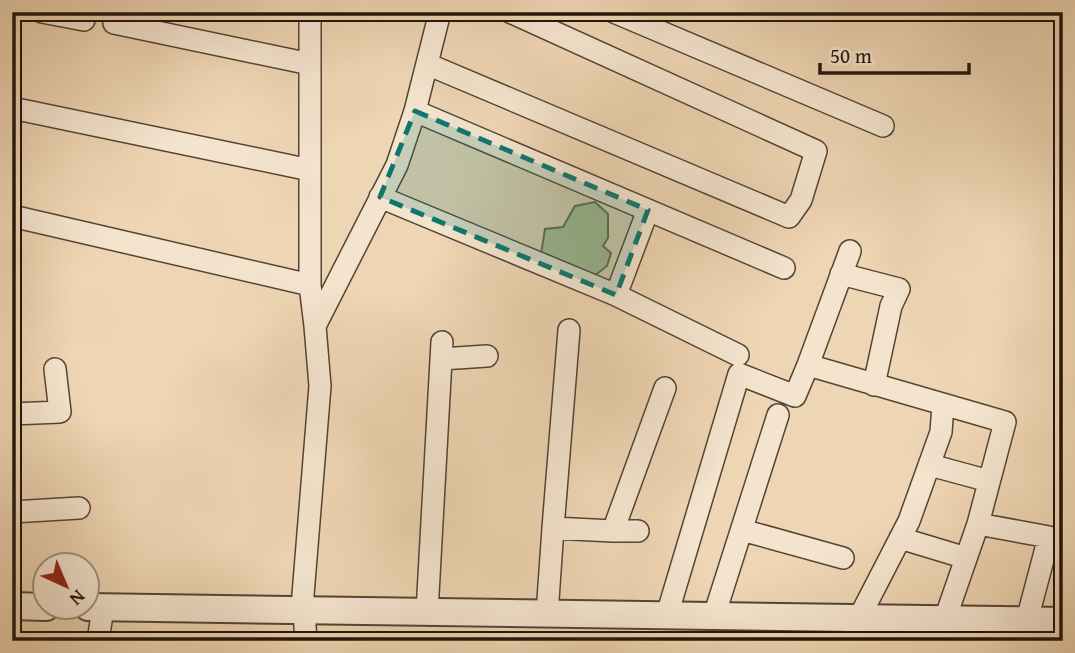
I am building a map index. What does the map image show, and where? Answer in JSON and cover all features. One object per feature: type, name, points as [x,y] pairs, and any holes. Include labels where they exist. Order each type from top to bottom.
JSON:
[{"type":"street","points":[[42,12],[83,20]]},
{"type":"street","points":[[306,641],[303,610],[320,386],[310,285],[310,12]]},
{"type":"street","points":[[315,326],[397,165],[415,111],[440,12]]},
{"type":"street","points":[[427,64],[789,217],[801,200],[816,151],[510,12]]},
{"type":"street","points":[[614,12],[883,126]]},
{"type":"street","points":[[114,23],[310,64]]},
{"type":"street","points":[[12,108],[310,170]]},
{"type":"street","points":[[415,111],[784,268]]},
{"type":"street","points":[[380,197],[616,295],[738,355]]},
{"type":"street","points":[[616,295],[648,210]]},
{"type":"street","points":[[12,216],[310,285]]},
{"type":"street","points":[[667,615],[739,374],[795,396],[850,251]]},
{"type":"street","points":[[841,275],[899,289],[891,306],[874,385]]},
{"type":"street","points":[[547,614],[569,330]]},
{"type":"street","points":[[427,612],[442,351],[487,356]]},
{"type":"street","points":[[808,365],[1005,422],[978,524],[945,619]]},
{"type":"street","points":[[12,414],[60,412],[55,369]]},
{"type":"street","points":[[613,531],[665,388]]},
{"type":"street","points":[[856,629],[900,538],[930,465],[941,432],[943,405]]},
{"type":"street","points":[[714,616],[778,415]]},
{"type":"street","points":[[930,465],[989,481]]},
{"type":"street","points":[[12,512],[79,508]]},
{"type":"street","points":[[978,524],[1049,537],[1027,620]]},
{"type":"street","points":[[553,528],[638,531]]},
{"type":"street","points":[[741,530],[843,558]]},
{"type":"street","points":[[900,538],[966,558]]},
{"type":"street","points":[[12,606],[32,607]]},
{"type":"street","points":[[102,608],[714,616],[856,629],[945,619],[1063,621]]},
{"type":"street","points":[[96,622],[98,641]]},
{"type":"highlighted area","points":[[415,111],[648,210],[616,295],[380,197]]},
{"type":"green space","points":[[595,202],[608,214],[608,238],[603,246],[611,253],[607,266],[594,276],[541,254],[545,229],[563,227],[575,206]]}]
